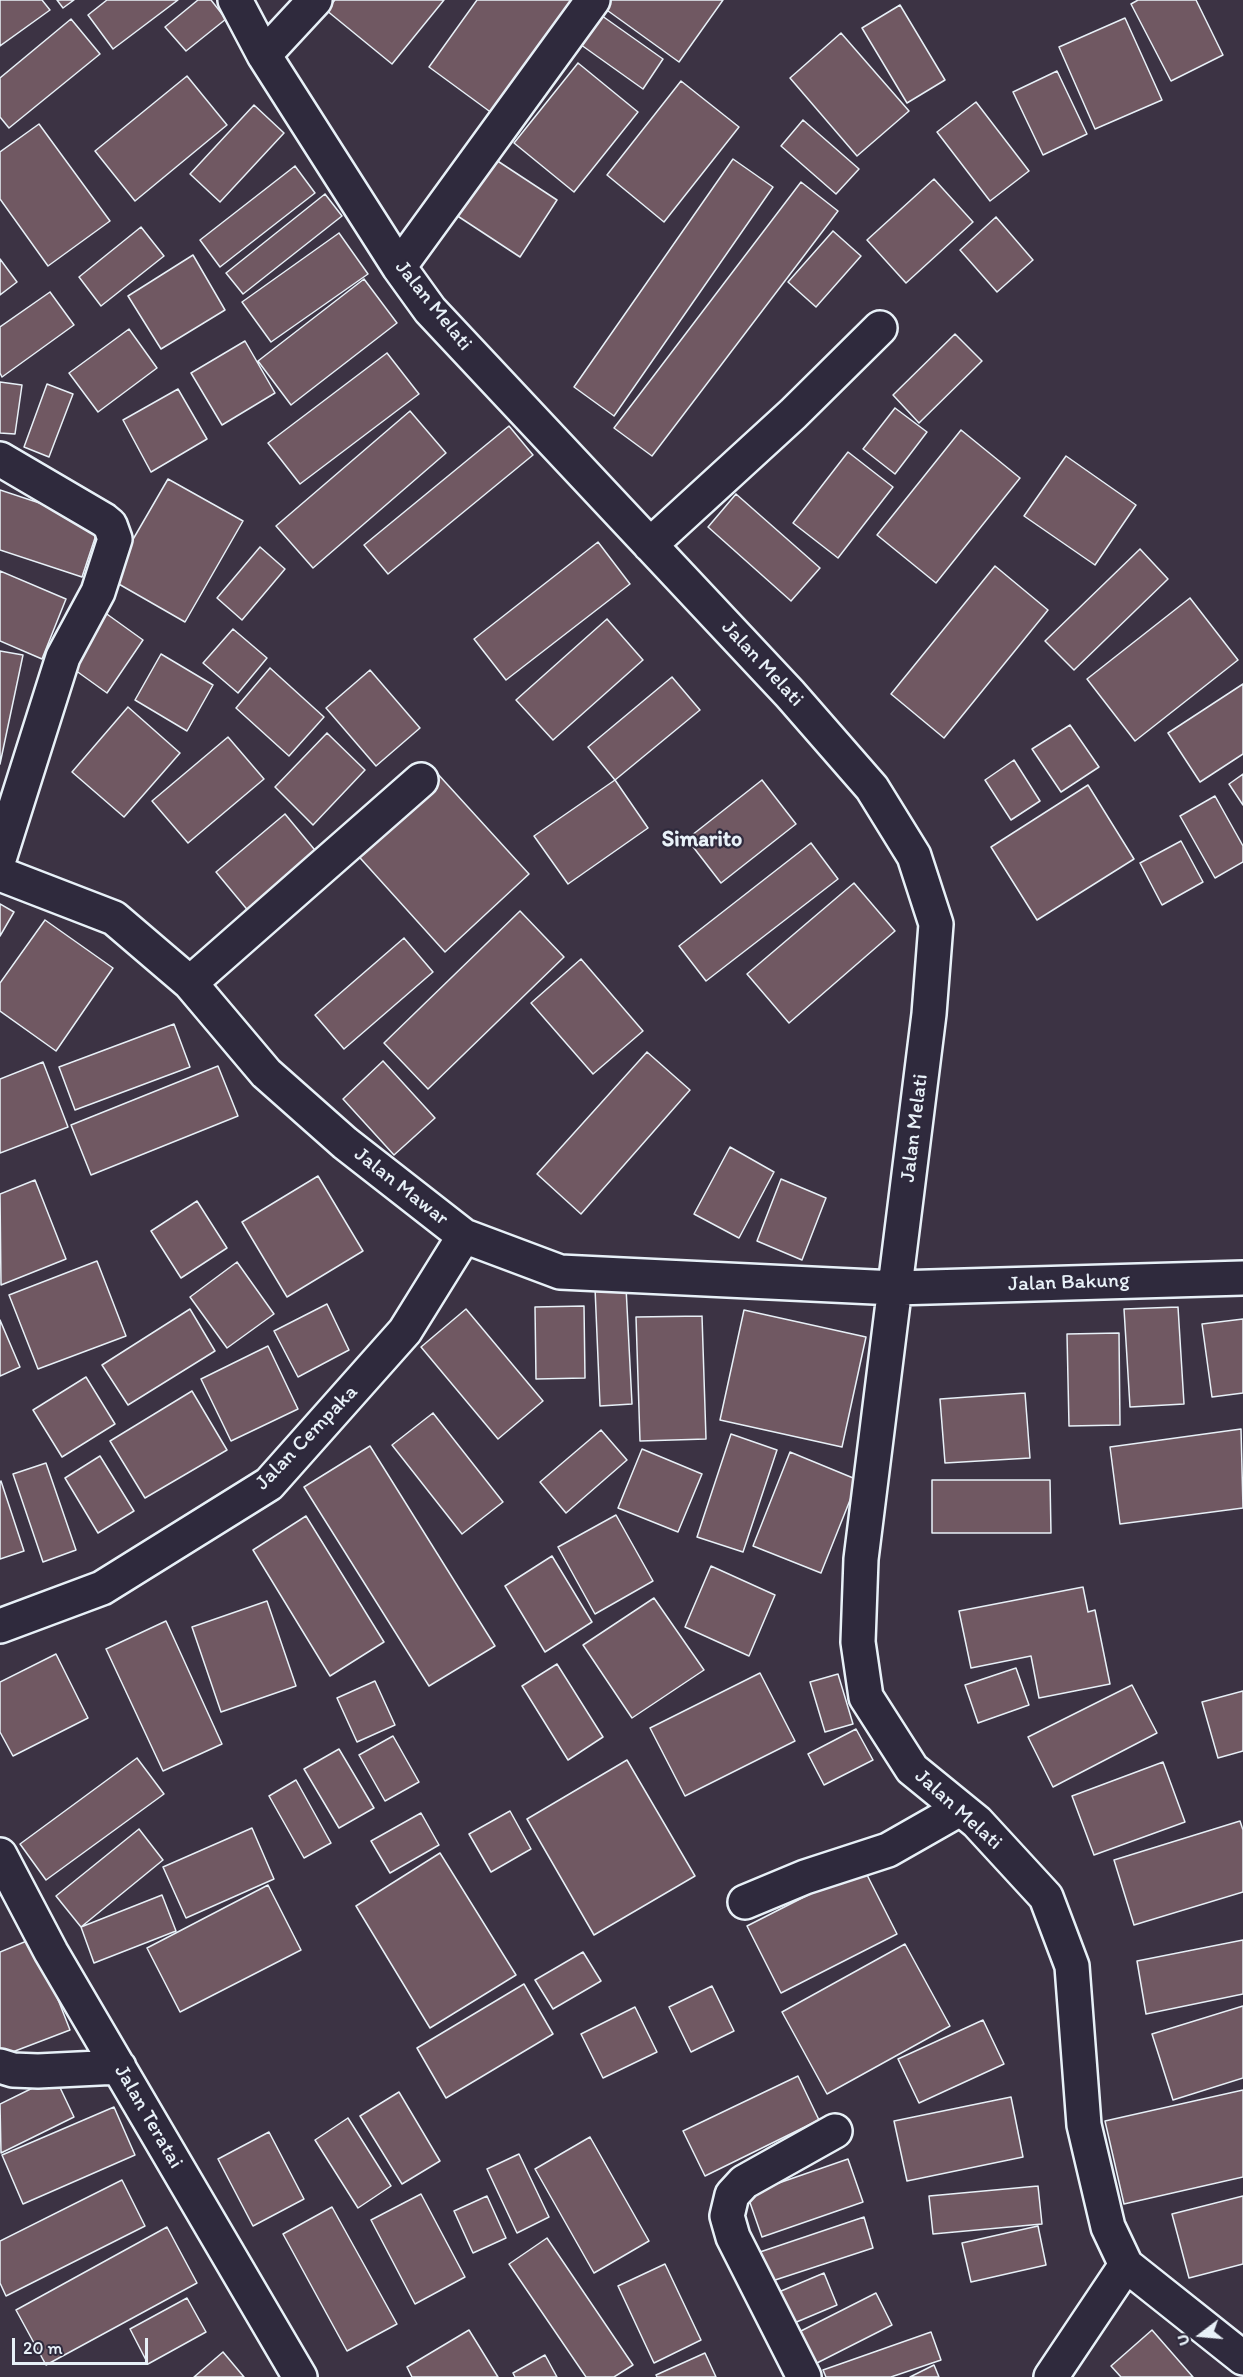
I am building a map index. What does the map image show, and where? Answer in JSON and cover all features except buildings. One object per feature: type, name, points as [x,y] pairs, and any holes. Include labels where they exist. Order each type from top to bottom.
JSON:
[{"type":"street","name":"Jalan Melati","points":[[235,0],[264,55],[399,267],[430,310],[790,694],[872,788],[914,856],[936,924],[929,1014],[861,1559],[858,1642],[866,1697],[912,1769],[977,1822],[1046,1897],[1072,1966],[1084,2125],[1108,2227],[1126,2265],[1243,2358]]},
{"type":"street","points":[[264,55],[315,0]]},
{"type":"street","points":[[399,267],[593,0]]},
{"type":"street","points":[[650,545],[792,414],[880,328]]},
{"type":"street","points":[[0,459],[105,520],[111,525],[115,539],[98,592],[63,657],[0,856]]},
{"type":"street","points":[[190,983],[421,780]]},
{"type":"street","name":"Jalan Mawar","points":[[0,874],[114,918],[190,983],[266,1073],[345,1143],[464,1236],[560,1272],[895,1288]]},
{"type":"street","name":"Jalan Cempaka","points":[[0,1626],[102,1588],[269,1484],[405,1331],[464,1236]]},
{"type":"street","name":"Jalan Bakung","points":[[895,1288],[1243,1278]]},
{"type":"street","points":[[745,1902],[805,1877],[888,1850],[960,1809]]},
{"type":"street","name":"Jalan Teratai","points":[[0,1855],[51,1952],[300,2377]]},
{"type":"street","points":[[0,2066],[13,2070],[38,2071],[119,2067]]},
{"type":"street","points":[[804,2377],[733,2237],[727,2216],[732,2195],[744,2182],[835,2131]]},
{"type":"street","points":[[1050,2377],[1126,2265]]},
{"type":"district","name":"Simarito","points":[[702,840]]}]
